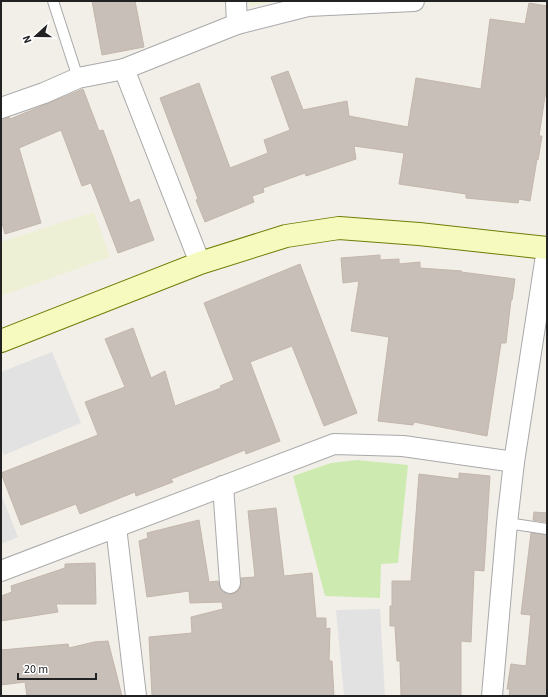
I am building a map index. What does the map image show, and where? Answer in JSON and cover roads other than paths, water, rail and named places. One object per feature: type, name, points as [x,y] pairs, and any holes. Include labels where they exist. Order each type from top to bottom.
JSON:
[{"type":"street","points":[[236,1],[236,24]]},
{"type":"street","points":[[1,108],[44,93],[78,78],[124,68],[236,24],[308,6],[414,1]]},
{"type":"street","points":[[124,68],[200,263]]},
{"type":"street","points":[[1,341],[200,263],[286,236],[339,228],[419,234],[547,248],[514,462],[507,523],[492,696]]},
{"type":"street","points":[[1,571],[334,444],[403,446],[514,462]]},
{"type":"street","points":[[223,486],[230,584]]},
{"type":"street","points":[[116,527],[136,696]]},
{"type":"lane","points":[[53,1],[78,78]]},
{"type":"lane","points":[[507,523],[547,529]]}]
